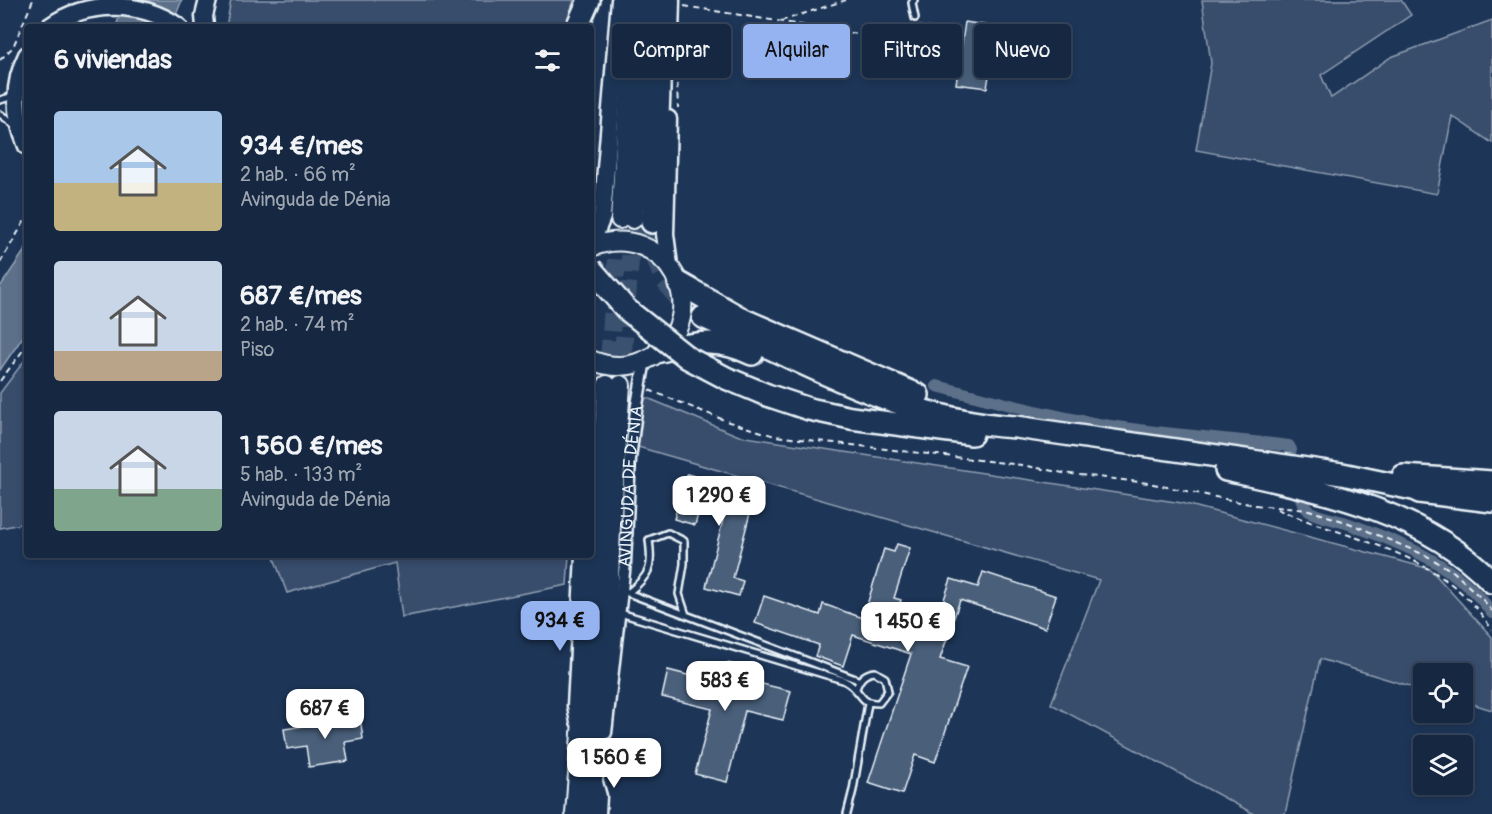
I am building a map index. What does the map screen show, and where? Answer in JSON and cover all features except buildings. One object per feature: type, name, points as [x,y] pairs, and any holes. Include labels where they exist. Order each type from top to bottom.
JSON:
[{"type":"highway","points":[[578,24],[589,0]]},
{"type":"highway","points":[[635,220],[657,137],[659,25],[657,0]]},
{"type":"highway","points":[[594,272],[626,309],[688,358],[766,395],[809,409],[851,418],[1015,433],[1342,474],[1432,493]]},
{"type":"highway","points":[[679,283],[744,320],[897,387],[1015,433]]},
{"type":"highway","points":[[703,317],[834,377],[896,402],[1015,433]]},
{"type":"highway","points":[[653,356],[706,342],[726,344],[841,394],[894,412],[1222,469],[1344,498],[1390,515],[1446,544],[1492,582]]},
{"type":"highway","points":[[1222,469],[1492,501]]},
{"type":"highway","points":[[1342,474],[1492,482]]},
{"type":"main road","points":[[635,0],[635,220]]},
{"type":"main road","points":[[635,220],[650,0]]},
{"type":"main road","points":[[594,245],[622,240],[639,243],[656,252],[669,265],[679,283],[682,298],[677,327],[670,340],[653,356],[618,366],[594,361]]},
{"type":"main road","name":"AVINGUDA DE DÉNIA","points":[[590,814],[590,756],[614,385]]},
{"type":"main road","name":"AVINGUDA DE DÉNIA","points":[[575,814],[577,779],[590,756]]},
{"type":"street","points":[[205,24],[204,16],[208,0]]},
{"type":"street","points":[[594,238],[602,217],[620,0]]},
{"type":"street","points":[[53,24],[69,13],[91,3],[118,2],[152,10],[174,24]]},
{"type":"street","points":[[669,265],[665,234],[675,3]]},
{"type":"street","points":[[24,63],[8,98],[24,139]]},
{"type":"street","name":"AVINGUDA DE DÉNIA","points":[[590,756],[605,734],[620,612],[625,590],[630,459],[636,411],[641,388],[653,356]]},
{"type":"street","name":"AVINGUDA DE DÉNIA","points":[[580,558],[573,706],[601,796],[600,814]]},
{"type":"street","name":"AVINGUDA DE DÉNIA","points":[[566,814],[577,779]]},
{"type":"lane","points":[[914,0],[912,3],[915,18]]},
{"type":"lane","points":[[0,114],[20,129]]},
{"type":"lane","points":[[625,590],[643,581],[652,562],[649,540],[668,533],[684,541],[684,564],[679,594],[686,615]]},
{"type":"lane","points":[[625,590],[858,680]]},
{"type":"lane","points":[[620,612],[843,680],[856,689],[868,703],[879,703],[888,691],[888,684],[885,678],[875,672],[865,674],[858,680],[856,689]]},
{"type":"lane","points":[[847,814],[868,703]]},
{"type":"path","points":[[0,60],[13,47],[33,0]]},
{"type":"path","points":[[778,21],[846,0]]},
{"type":"path","points":[[675,3],[862,35]]},
{"type":"path","points":[[0,263],[24,222]]},
{"type":"path","points":[[0,381],[24,349]]},
{"type":"path","points":[[641,388],[662,394],[729,422],[775,436],[1022,465],[1063,473],[1148,483],[1254,505],[1309,510],[1427,556],[1454,573],[1492,611]]},
{"type":"path","points":[[1274,507],[1368,541],[1423,566],[1459,589],[1475,605],[1492,630]]},
{"type":"shaded area","points":[[124,0],[182,0],[172,24],[117,24]]},
{"type":"shaded area","points":[[231,0],[574,0],[566,24],[227,24]]},
{"type":"shaded area","points":[[1202,0],[1401,0],[1411,15],[1321,75],[1331,98],[1391,57],[1492,20],[1492,143],[1452,116],[1437,194],[1196,150],[1211,63]]},
{"type":"shaded area","points":[[24,251],[24,335],[0,370],[0,287]]},
{"type":"shaded area","points":[[24,361],[24,524],[0,528],[0,393]]},
{"type":"shaded area","points":[[645,397],[739,436],[1182,503],[1430,569],[1492,637],[1492,710],[1473,704],[1473,663],[1413,663],[1413,687],[1320,659],[1285,814],[1254,814],[1051,704],[1099,580],[631,445]]},
{"type":"shaded area","points":[[274,558],[569,558],[567,585],[402,617],[395,563],[287,593]]},
{"type":"waterway","points":[[937,386],[1098,424],[1289,446],[1291,450]]},
{"type":"waterway","points":[[1301,499],[1308,510],[1313,513],[1369,531],[1428,558],[1463,582],[1492,613]]},
{"type":"tunnel","points":[[607,385],[620,219]]},
{"type":"tunnel","points":[[621,381],[633,219]]},
{"type":"tunnel","points":[[652,222],[655,252],[666,280],[681,299],[703,317]]}]
